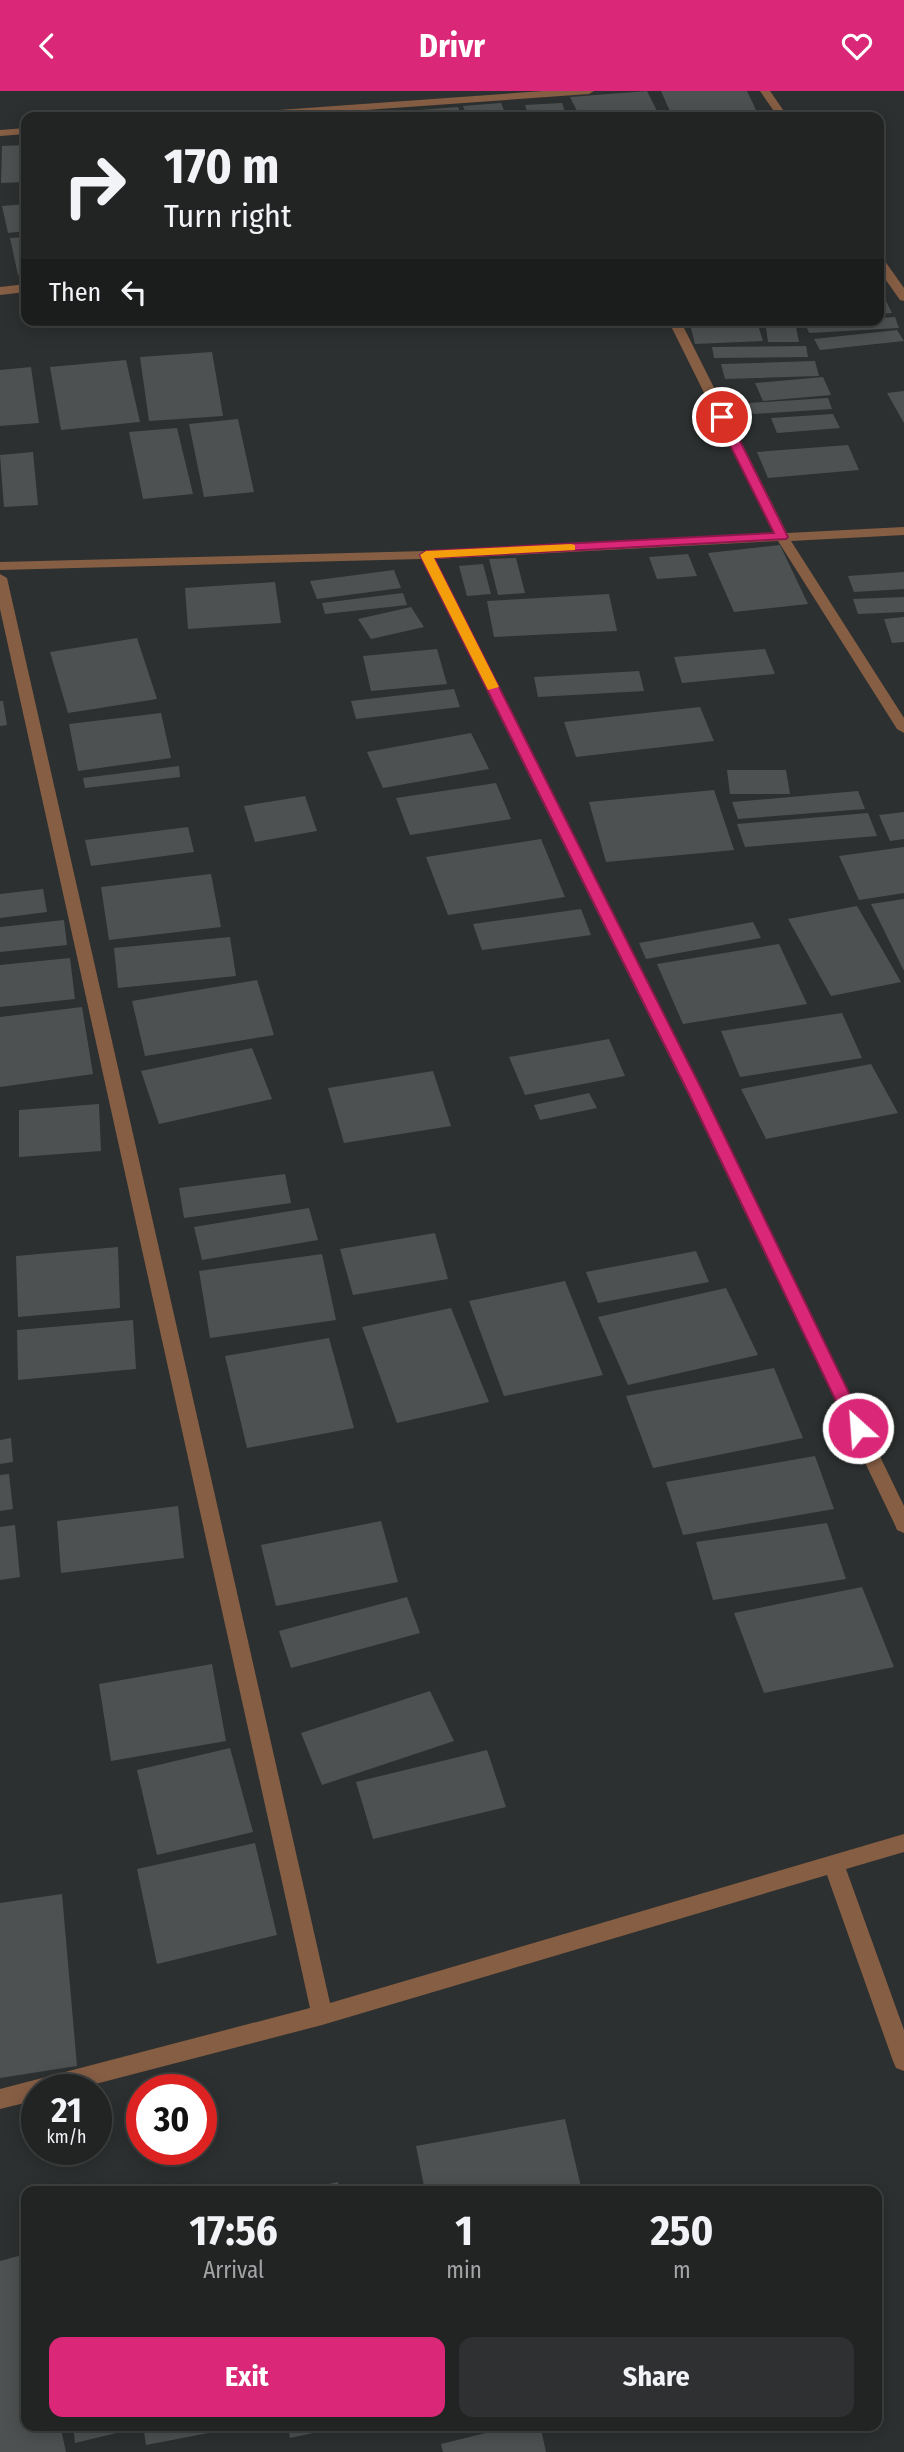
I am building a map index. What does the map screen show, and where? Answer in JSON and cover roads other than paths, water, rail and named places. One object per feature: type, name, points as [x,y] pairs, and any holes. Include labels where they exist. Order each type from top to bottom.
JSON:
[{"type":"street","points":[[293,112],[589,91]]},
{"type":"street","points":[[765,91],[779,112]]},
{"type":"street","points":[[0,133],[21,131]]},
{"type":"street","points":[[884,269],[904,297]]},
{"type":"street","points":[[0,291],[21,289]]},
{"type":"street","points":[[677,326],[782,537],[904,729]]},
{"type":"street","points":[[0,566],[426,555],[904,531]]},
{"type":"street","points":[[426,555],[695,1092],[904,1525]]},
{"type":"street","points":[[0,578],[322,2015]]},
{"type":"street","points":[[0,2099],[322,2015],[904,1843]]},
{"type":"street","points":[[834,1864],[904,2061]]}]
